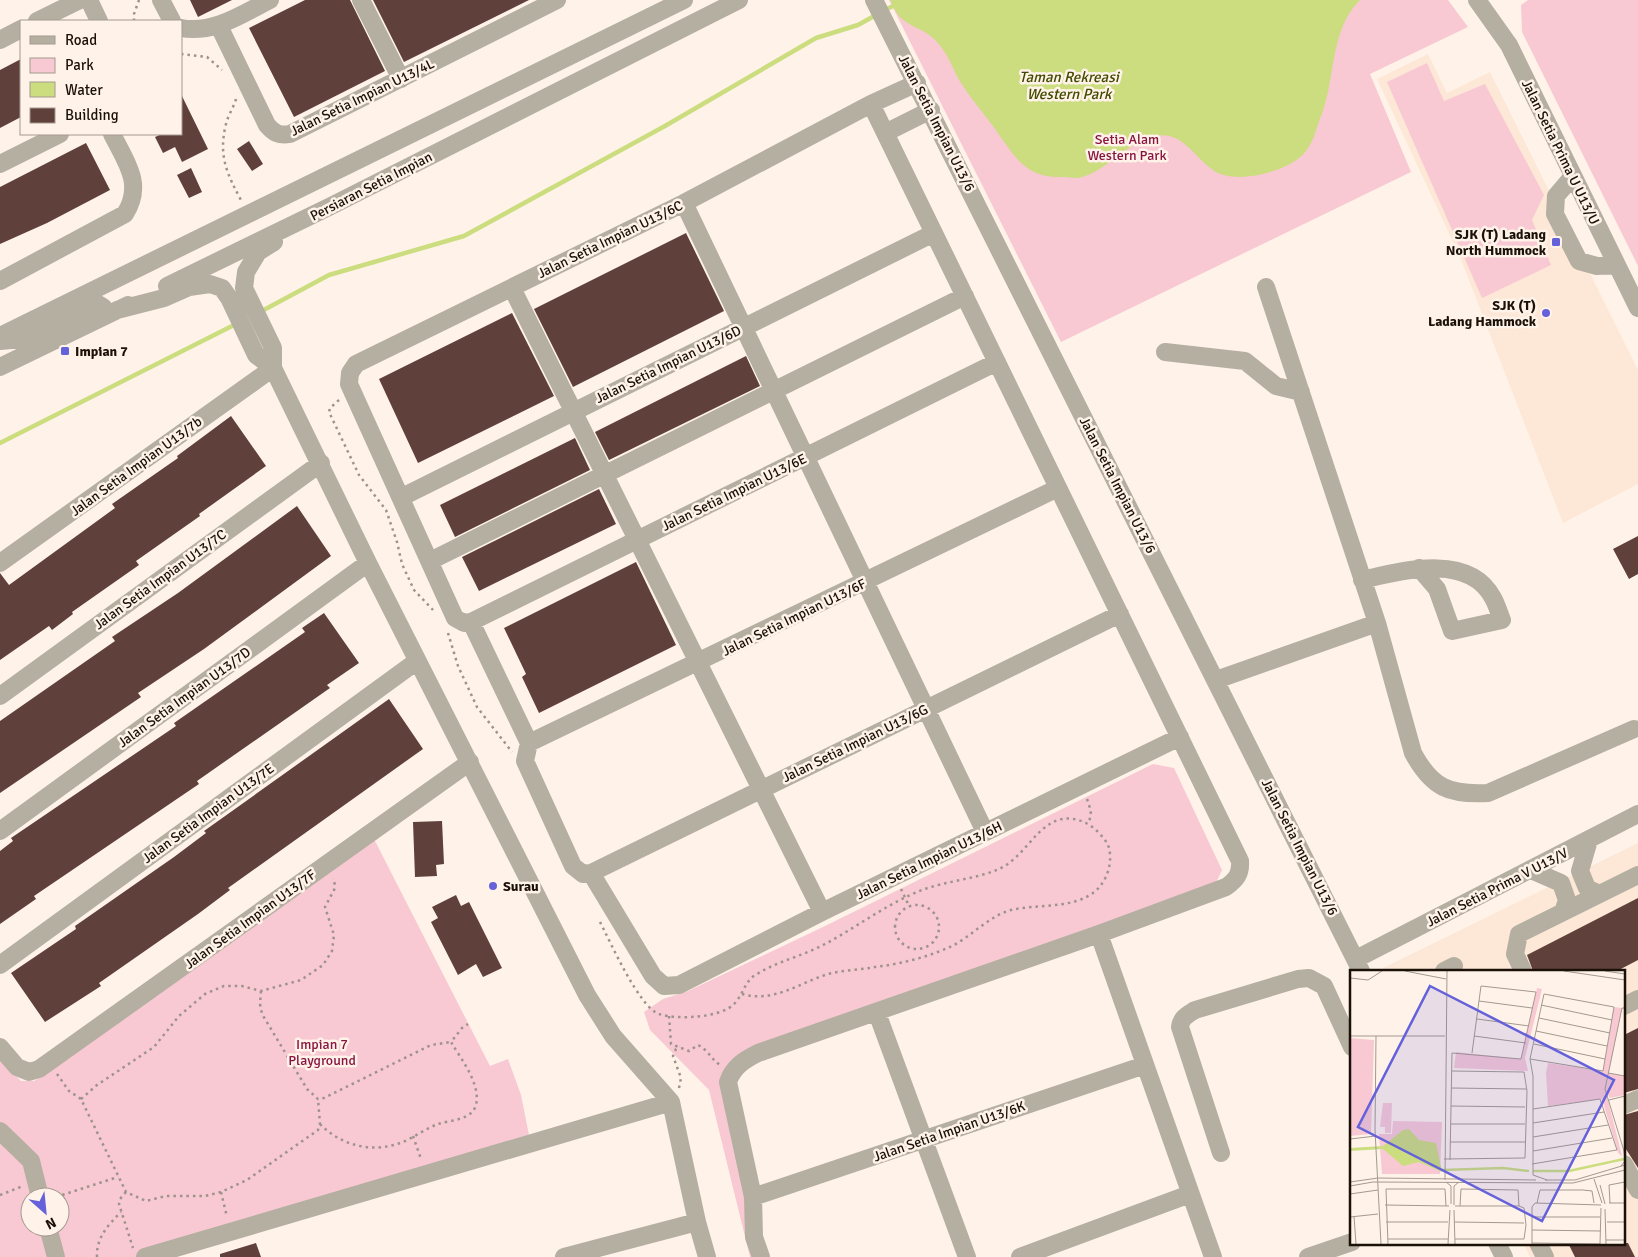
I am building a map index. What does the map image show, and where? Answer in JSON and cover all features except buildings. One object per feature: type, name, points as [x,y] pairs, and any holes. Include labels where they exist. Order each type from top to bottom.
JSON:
[{"type":"street","points":[[39,20],[80,0]]},
{"type":"street","points":[[89,0],[99,20]]},
{"type":"street","points":[[161,0],[171,20]]},
{"type":"street","points":[[182,28],[195,30],[219,26],[270,0]]},
{"type":"street","points":[[361,0],[401,79]]},
{"type":"street","name":"Persiaran Setia Impian","points":[[0,336],[684,0]]},
{"type":"street","name":"Persiaran Setia Impian","points":[[0,367],[331,206],[739,0]]},
{"type":"street","name":"Jalan Setia Impian U13/6","points":[[874,0],[931,110],[1358,965]]},
{"type":"street","name":"Jalan Setia Impian U13/4L","points":[[219,26],[267,126],[274,133],[282,136],[290,134],[401,79],[552,1]]},
{"type":"street","name":"Jalan Setia Prima U U13/U","points":[[1483,2],[1509,45],[1638,308]]},
{"type":"street","points":[[0,40],[20,30]]},
{"type":"street","name":"Jalan Setia Impian U13/6C","points":[[354,394],[350,384],[350,373],[356,364],[684,203],[870,104],[917,83]]},
{"type":"street","points":[[760,1257],[754,1236],[753,1198],[728,1082],[731,1073],[747,1058],[1226,887],[1238,876],[1241,869],[1240,861],[1180,737],[870,104]]},
{"type":"street","points":[[885,133],[931,110]]},
{"type":"street","points":[[0,164],[58,135]]},
{"type":"street","points":[[0,281],[125,214],[133,201],[135,190],[131,173],[112,135]]},
{"type":"street","points":[[1573,176],[1556,196],[1555,214],[1579,261],[1597,266],[1617,265]]},
{"type":"street","points":[[684,203],[985,832]]},
{"type":"street","points":[[273,368],[273,348],[244,288],[246,272],[258,252],[331,206]]},
{"type":"street","name":"Jalan Setia Impian U13/6D","points":[[402,497],[934,233]]},
{"type":"street","points":[[117,310],[164,298],[190,287],[210,284],[222,288],[233,306],[256,355],[273,368],[417,661],[587,995],[613,1036],[671,1102],[697,1222],[707,1257]]},
{"type":"street","points":[[1266,287],[1377,622],[1413,753],[1429,778],[1435,784],[1449,790],[1469,794],[1488,793],[1634,729]]},
{"type":"street","points":[[512,288],[822,912]]},
{"type":"street","points":[[430,561],[965,296]]},
{"type":"street","points":[[0,341],[23,340],[91,305],[98,304],[102,307],[102,312],[96,320]]},
{"type":"street","points":[[1165,352],[1245,361],[1276,386],[1300,392]]},
{"type":"street","name":"Jalan Setia Impian U13/6E","points":[[472,622],[997,362]]},
{"type":"street","name":"Jalan Setia Impian U13/7b","points":[[0,563],[273,368]]},
{"type":"street","points":[[354,394],[455,618],[464,623],[472,622],[529,743],[525,761],[573,866],[582,874],[591,873]]},
{"type":"street","name":"Jalan Setia Impian U13/7C","points":[[0,696],[321,463]]},
{"type":"street","name":"Jalan Setia Impian U13/6F","points":[[529,743],[1058,488]]},
{"type":"street","name":"Jalan Setia Impian U13/7D","points":[[0,831],[368,563]]},
{"type":"street","points":[[1362,580],[1419,568],[1464,572],[1493,597],[1502,620],[1452,631],[1437,589],[1419,568]]},
{"type":"street","name":"Jalan Setia Impian U13/6G","points":[[591,873],[1120,614]]},
{"type":"street","points":[[1216,680],[1377,622]]},
{"type":"street","name":"Jalan Setia Impian U13/7E","points":[[0,965],[417,661]]},
{"type":"street","name":"Jalan Setia Impian U13/6H","points":[[591,873],[658,982],[664,986],[679,985],[822,912],[1180,737]]},
{"type":"street","name":"Jalan Setia Impian U13/7F","points":[[0,1047],[17,1066],[29,1072],[39,1069],[470,762]]},
{"type":"street","name":"Jalan Setia Prima V U13/V","points":[[1358,965],[1638,814]]},
{"type":"street","points":[[1589,840],[1580,871],[1587,888],[1599,894]]},
{"type":"street","points":[[1531,870],[1561,883],[1567,900],[1563,912]]},
{"type":"street","points":[[1523,970],[1515,954],[1519,934],[1638,875]]},
{"type":"street","points":[[1098,934],[1213,1257]]},
{"type":"street","points":[[1221,1154],[1180,1027],[1181,1021],[1187,1015],[1194,1010],[1298,979],[1309,978],[1324,986],[1350,1044]]},
{"type":"street","points":[[1626,1005],[1638,999]]},
{"type":"street","points":[[877,1013],[967,1257]]},
{"type":"street","name":"Jalan Setia Impian U13/6K","points":[[753,1198],[1145,1066]]},
{"type":"street","points":[[1626,1104],[1638,1099]]},
{"type":"street","points":[[145,1257],[671,1102]]},
{"type":"street","points":[[0,1131],[30,1161],[37,1187]]},
{"type":"street","points":[[1020,1257],[1190,1194]]},
{"type":"street","points":[[564,1257],[697,1222]]},
{"type":"street","points":[[51,1237],[56,1257]]},
{"type":"street","points":[[1308,1257],[1350,1243]]},
{"type":"street","points":[[1498,1244],[1504,1257]]},
{"type":"street","points":[[1538,1244],[1545,1257]]},
{"type":"path","points":[[134,20],[139,0]]},
{"type":"path","points":[[182,54],[207,57],[229,76]]},
{"type":"path","points":[[234,92],[236,100],[226,122],[223,142],[226,171],[249,214]]},
{"type":"path","points":[[354,394],[336,401],[329,412],[359,475],[386,510],[402,564],[414,590],[436,614]]},
{"type":"path","points":[[446,628],[458,666],[477,707],[514,755]]},
{"type":"path","points":[[1081,786],[1091,811],[1089,824]]},
{"type":"path","points":[[596,914],[643,1002],[656,1013],[669,1016],[694,1017],[714,1014],[733,1006],[753,976],[773,965],[822,946],[905,898],[922,890],[999,869],[1015,858],[1044,826],[1058,820],[1076,819],[1089,824],[1101,835],[1108,846],[1110,860],[1107,874],[1100,886],[1093,894],[1074,902],[1008,911],[952,946],[928,955],[876,967],[829,974],[776,994],[755,998],[742,994]]},
{"type":"path","points":[[81,1099],[97,1085],[154,1047],[179,1016],[205,994],[224,986],[242,986],[261,992],[301,980],[323,965],[332,951],[334,935],[325,907],[336,888],[333,868],[330,862]]},
{"type":"path","points":[[920,905],[931,910],[938,919],[940,930],[938,935],[935,941],[926,948],[914,949],[904,945],[897,936],[895,924],[900,914],[909,906],[920,905]]},
{"type":"path","points":[[926,948],[928,955]]},
{"type":"path","points":[[50,1062],[61,1082],[81,1099],[126,1192],[146,1201],[166,1196],[206,1196],[221,1192],[246,1180],[312,1135],[320,1124],[318,1099],[307,1089],[262,1014],[260,1004],[261,992]]},
{"type":"path","points":[[669,1016],[672,1044],[691,1050],[694,1046],[698,1045],[706,1049],[712,1059],[731,1073]]},
{"type":"path","points":[[318,1099],[324,1098],[431,1044],[451,1042],[462,1028],[468,1024]]},
{"type":"path","points":[[320,1124],[342,1140],[363,1146],[398,1144],[432,1126],[468,1116],[474,1112],[476,1106],[477,1100],[474,1085],[451,1042]]},
{"type":"path","points":[[671,1102],[679,1088],[681,1078],[673,1056],[680,1047]]},
{"type":"path","points":[[413,1136],[427,1175]]},
{"type":"path","points":[[70,1192],[118,1177]]},
{"type":"path","points":[[0,1195],[20,1192]]},
{"type":"path","points":[[126,1192],[120,1199],[121,1212],[136,1257]]},
{"type":"path","points":[[221,1192],[230,1231]]},
{"type":"path","points":[[98,1257],[97,1247],[106,1226],[121,1212]]},
{"type":"shaded area","name":"SJK (T) Ladang Hammock","points":[[1428,54],[1447,93],[1490,72],[1638,370],[1638,484],[1563,523],[1460,257],[1377,79]]},
{"type":"shaded area","points":[[1638,843],[1638,1257],[1530,1257],[1524,1244],[1626,1244],[1626,970],[1384,970],[1383,968]]},
{"type":"green space","name":"Setia Alam Western Park","points":[[889,0],[1448,0],[1468,27],[1370,74],[1411,172],[1061,342]]},
{"type":"green space","points":[[1528,0],[1638,0],[1638,266],[1522,32],[1521,5]]},
{"type":"green space","points":[[1427,63],[1444,101],[1485,84],[1544,195],[1532,220],[1551,265],[1482,298],[1387,82]]},
{"type":"green space","points":[[1153,764],[1174,768],[1222,870],[1215,885],[752,1049],[733,1073],[767,1257],[750,1257],[709,1090],[650,1030],[644,1012],[663,999],[688,991],[823,927]]},
{"type":"green space","name":"Impian 7 Playground","points":[[374,839],[490,1066],[508,1059],[521,1095],[529,1135],[145,1257],[0,1257],[0,1059],[21,1081],[34,1081]]},
{"type":"water","name":"Taman Rekreasi Western Park","points":[[890,0],[1360,0],[1350,12],[1343,26],[1334,56],[1326,102],[1313,139],[1304,154],[1291,163],[1257,175],[1232,177],[1213,170],[1187,146],[1175,138],[1158,135],[1146,138],[1135,144],[1093,173],[1075,178],[1050,177],[1039,174],[1021,163],[963,86],[941,47],[932,37],[902,19]]},
{"type":"waterway","points":[[883,11],[893,6]]},
{"type":"waterway","points":[[260,312],[329,275],[464,236],[665,126],[816,38],[858,25],[876,15]]},
{"type":"waterway","points":[[0,443],[238,323]]},
{"type":"place","name":"SJK (T) Ladang North Hummock","points":[[1556,242]]},
{"type":"place","name":"SJK (T) Ladang Hammock","points":[[1546,313]]},
{"type":"place","name":"Impian 7","points":[[65,351]]},
{"type":"place","name":"Surau","points":[[493,886]]}]
